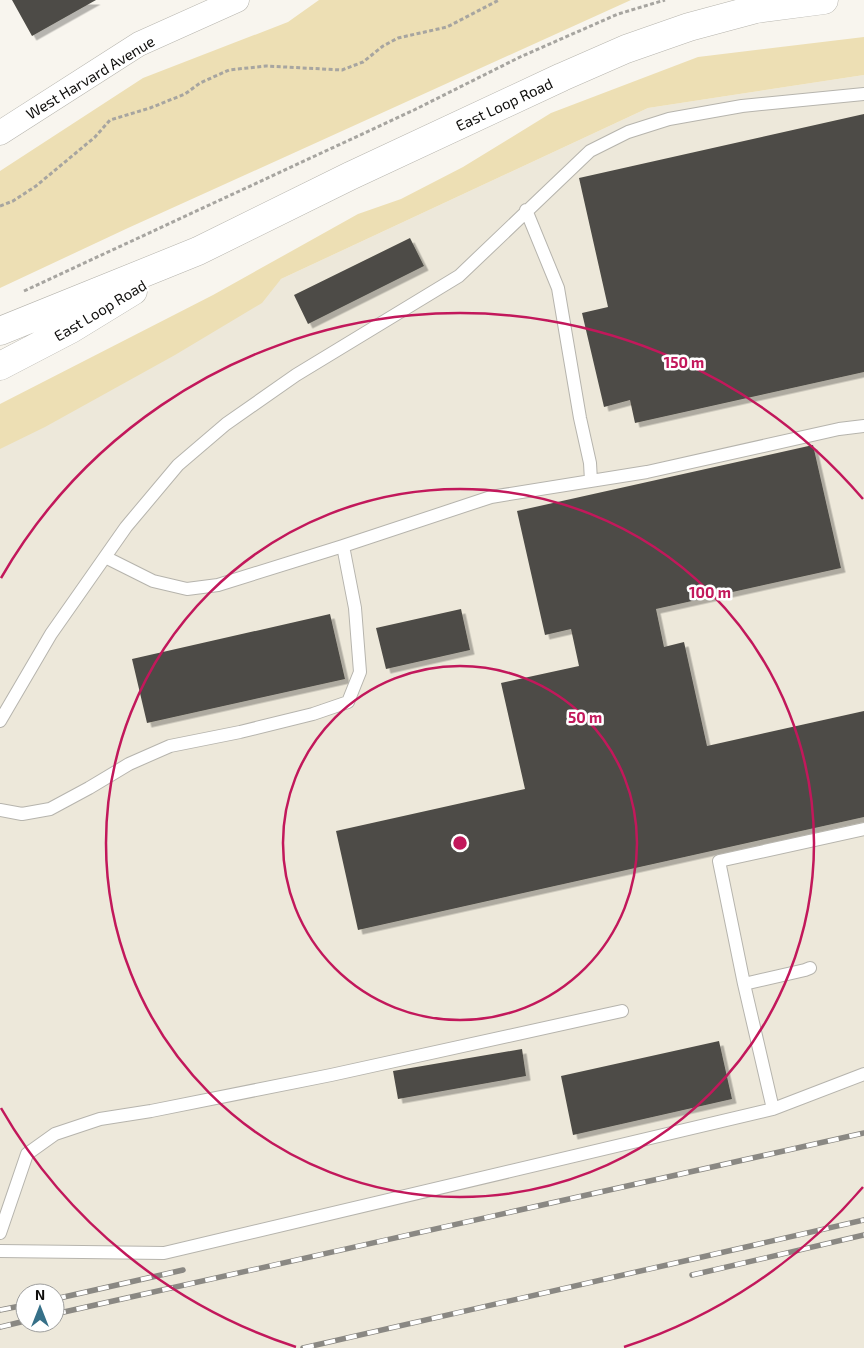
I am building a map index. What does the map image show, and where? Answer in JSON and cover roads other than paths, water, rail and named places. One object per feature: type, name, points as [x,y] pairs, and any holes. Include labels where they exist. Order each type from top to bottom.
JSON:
[{"type":"main road","name":"East Loop Road","points":[[0,331],[198,250],[358,172],[626,49],[689,27],[756,9],[824,0]]},
{"type":"main road","name":"East Loop Road","points":[[0,366],[71,329],[198,250]]},
{"type":"main road","points":[[0,382],[71,329]]},
{"type":"street","name":"West Harvard Avenue","points":[[0,133],[140,44],[237,0]]},
{"type":"lane","points":[[0,721],[51,634],[104,557],[126,527],[178,465],[226,424],[296,375],[459,276],[590,151],[628,132],[668,118],[742,106],[864,94]]},
{"type":"lane","points":[[526,210],[558,288],[580,418],[590,463],[591,481]]},
{"type":"lane","points":[[104,557],[153,581],[187,589],[218,586],[491,497],[647,472],[839,429],[864,426]]},
{"type":"lane","points":[[0,810],[22,814],[50,809],[129,764],[170,746],[240,732],[312,714],[348,702],[360,672],[355,608],[343,546]]},
{"type":"lane","points":[[773,1110],[744,984],[719,861],[864,829]]},
{"type":"lane","points":[[744,984],[810,968]]},
{"type":"lane","points":[[0,1233],[27,1154],[55,1134],[100,1119],[152,1111],[331,1075],[622,1011]]},
{"type":"lane","points":[[0,1251],[164,1253],[773,1110],[864,1074]]},
{"type":"railway","points":[[65,1312],[864,1133]]},
{"type":"railway","points":[[303,1348],[864,1220]]},
{"type":"railway","points":[[692,1275],[864,1235]]},
{"type":"railway","points":[[65,1297],[183,1270]]},
{"type":"railway","points":[[0,1310],[15,1307]]},
{"type":"railway","points":[[0,1327],[15,1323]]}]
